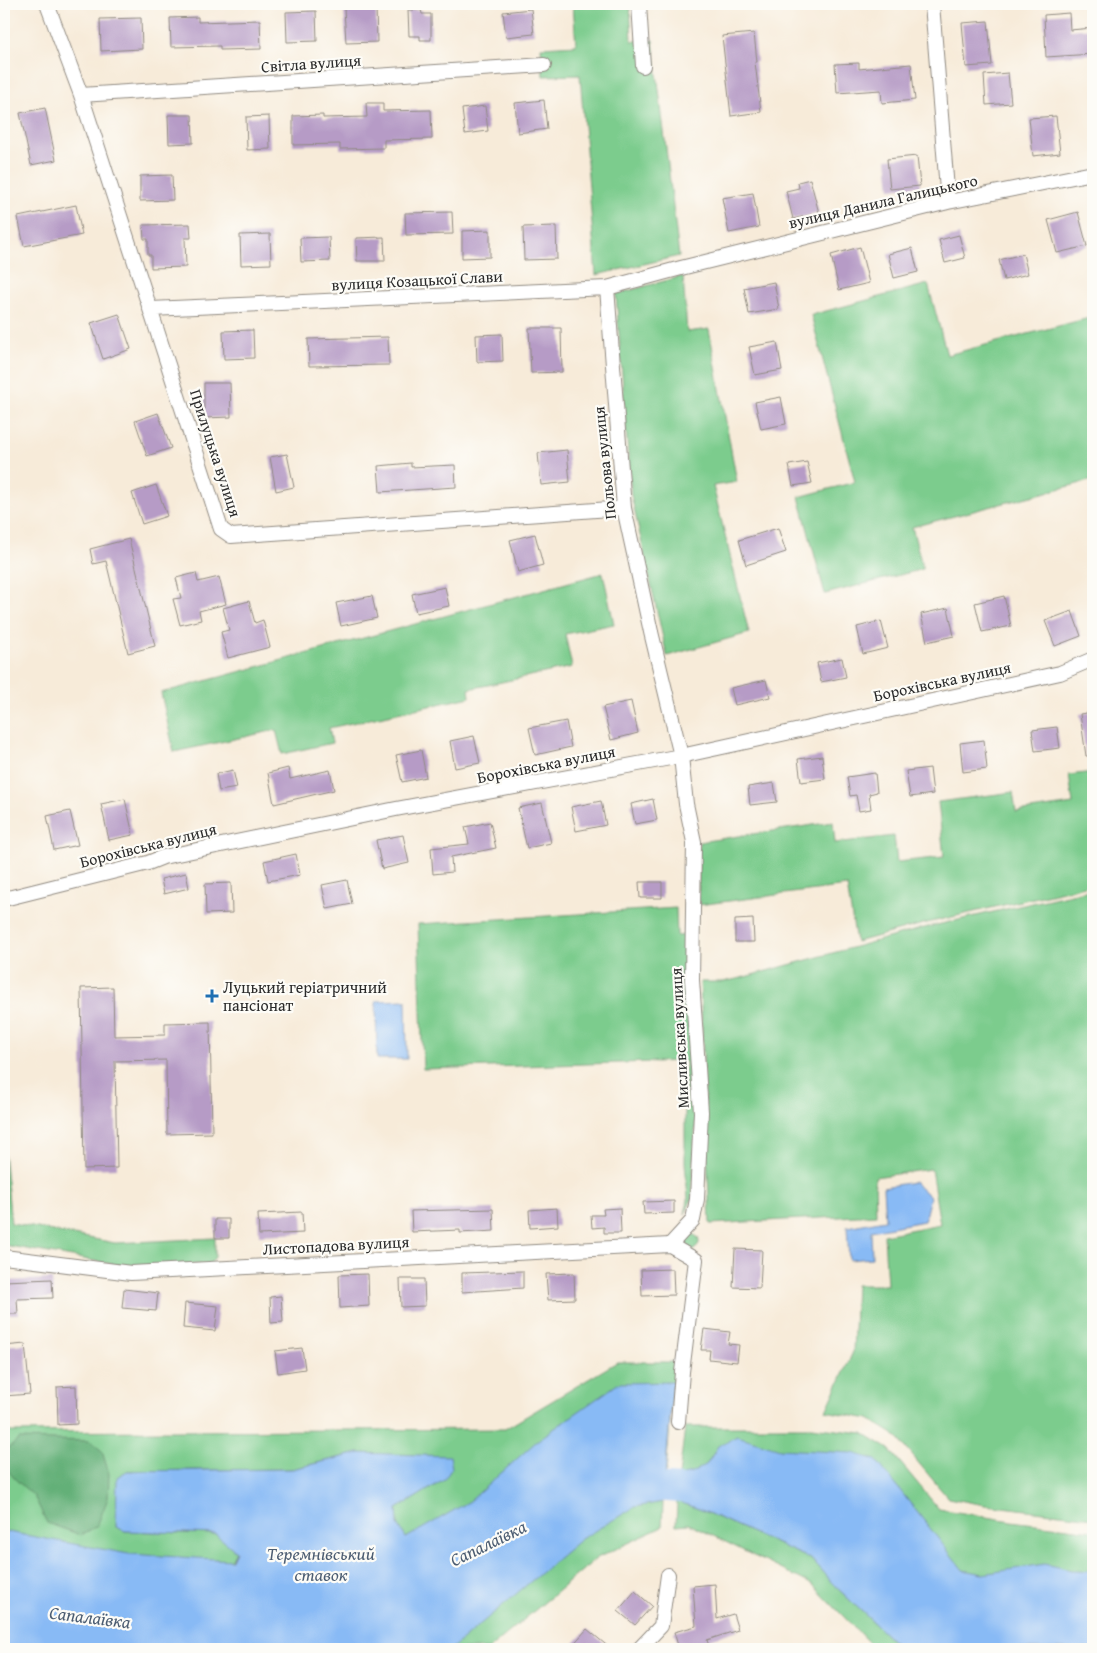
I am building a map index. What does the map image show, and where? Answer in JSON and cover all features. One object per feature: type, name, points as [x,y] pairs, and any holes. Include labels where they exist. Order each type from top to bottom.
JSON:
[{"type":"street","name":"Прилуцька вулиця","points":[[47,4],[81,95],[222,528],[231,536],[624,508]]},
{"type":"street","points":[[638,4],[643,66]]},
{"type":"street","points":[[932,4],[948,202]]},
{"type":"street","name":"Світла вулиця","points":[[81,95],[544,65]]},
{"type":"street","name":"вулиця Данила Галицького","points":[[681,268],[948,202],[1093,172]]},
{"type":"street","name":"вулиця Козацької Слави","points":[[151,309],[607,288],[681,268]]},
{"type":"street","name":"Польова вулиця","points":[[607,288],[624,508],[651,632]]},
{"type":"street","name":"Мисливська вулиця","points":[[651,632],[681,756],[686,804],[694,842],[692,980],[701,1112],[697,1199],[693,1220],[670,1245]]},
{"type":"street","name":"Борохівська вулиця","points":[[4,899],[148,863],[163,857],[396,809],[681,756],[1060,673],[1093,659]]},
{"type":"street","points":[[670,1245],[696,1260],[682,1372],[678,1422]]},
{"type":"street","name":"Листопадова вулиця","points":[[4,1258],[131,1274],[670,1245]]},
{"type":"street","points":[[639,1649],[662,1626],[668,1575]]},
{"type":"green space","points":[[573,4],[630,4],[632,41],[653,40],[679,256],[596,275],[580,75],[543,76],[541,47],[576,45]]},
{"type":"green space","points":[[683,276],[687,332],[709,329],[737,482],[713,486],[749,633],[667,656],[631,495],[616,294]]},
{"type":"green space","points":[[928,284],[947,355],[1093,317],[1093,480],[912,527],[923,569],[825,594],[799,497],[855,482],[811,315]]},
{"type":"green space","points":[[603,573],[614,624],[565,634],[572,667],[469,689],[470,697],[329,728],[332,743],[282,754],[276,730],[174,752],[161,693]]},
{"type":"green space","points":[[1093,772],[1093,884],[927,923],[856,942],[847,886],[698,905],[699,842],[833,822],[835,843],[894,836],[897,862],[944,857],[938,802],[1013,792],[1016,812],[1073,804],[1069,775]]},
{"type":"green space","points":[[1093,889],[1093,1518],[985,1505],[948,1498],[896,1436],[869,1419],[826,1411],[853,1352],[856,1285],[887,1285],[884,1235],[940,1224],[931,1169],[875,1177],[876,1215],[710,1224],[700,982],[723,982],[741,978],[928,927]]},
{"type":"green space","points":[[676,908],[677,936],[687,935],[696,1112],[692,1199],[685,1214],[688,1199],[685,1163],[685,1061],[423,1069],[418,924]]},
{"type":"green space","points":[[4,1151],[11,1223],[115,1243],[215,1238],[215,1257],[210,1264],[123,1266],[4,1245]]},
{"type":"green space","points":[[688,1234],[694,1234],[699,1239],[697,1248],[688,1250],[683,1245],[683,1239]]},
{"type":"green space","points":[[617,1362],[675,1362],[666,1473],[406,1538],[398,1525],[397,1509],[443,1480],[359,1453],[292,1469],[127,1471],[116,1527],[125,1531],[216,1534],[236,1551],[231,1560],[214,1579],[8,1533],[4,1534],[4,1432],[505,1429]]},
{"type":"green space","points":[[685,1427],[811,1427],[863,1433],[889,1449],[939,1509],[1011,1521],[1093,1531],[1093,1649],[679,1476]]},
{"type":"green space","points":[[19,1439],[90,1441],[102,1451],[109,1474],[108,1498],[97,1526],[81,1535],[47,1523],[34,1496],[4,1466],[4,1453]]},
{"type":"green space","points":[[677,1501],[811,1559],[832,1583],[901,1649],[875,1649],[813,1585],[689,1524],[676,1525]]},
{"type":"green space","points":[[663,1502],[662,1527],[597,1558],[489,1649],[422,1649],[564,1529],[635,1506]]},
{"type":"water","points":[[406,1000],[407,1059],[377,1059],[376,1001]]},
{"type":"water","points":[[914,1182],[930,1197],[924,1221],[871,1231],[872,1258],[849,1260],[847,1227],[885,1220],[883,1187]]},
{"type":"water","name":"Теремнівський ставок","points":[[673,1382],[663,1502],[635,1507],[581,1539],[451,1649],[4,1649],[4,1534],[8,1532],[129,1554],[232,1560],[236,1551],[215,1534],[125,1531],[116,1527],[117,1477],[127,1471],[292,1469],[359,1453],[450,1456],[452,1468],[444,1480],[397,1509],[398,1525],[406,1538],[470,1501],[538,1440],[619,1383]]},
{"type":"water","points":[[737,1436],[780,1449],[853,1453],[876,1460],[963,1570],[983,1574],[1044,1564],[1076,1571],[1093,1572],[1093,1649],[901,1649],[832,1583],[811,1559],[677,1501],[679,1476],[692,1473],[707,1464],[718,1446]]},
{"type":"building","points":[[376,7],[377,42],[346,43],[344,8]]},
{"type":"building","points":[[531,9],[534,34],[506,37],[503,12]]},
{"type":"building","points":[[408,10],[421,10],[422,14],[431,14],[431,40],[420,40],[420,36],[409,36]]},
{"type":"building","points":[[316,11],[317,41],[287,42],[286,12]]},
{"type":"building","points":[[1069,13],[1070,30],[1093,28],[1093,54],[1046,57],[1044,15]]},
{"type":"building","points":[[198,17],[198,22],[260,20],[261,49],[220,50],[220,46],[171,47],[170,18]]},
{"type":"building","points":[[141,18],[142,49],[101,51],[100,19]]},
{"type":"building","points":[[988,21],[992,65],[966,67],[962,23]]},
{"type":"building","points":[[754,33],[757,62],[755,62],[761,112],[731,116],[722,36]]},
{"type":"building","points":[[859,63],[859,69],[911,64],[915,100],[882,103],[881,90],[837,93],[835,64]]},
{"type":"building","points":[[1008,73],[1011,103],[986,105],[984,75]]},
{"type":"building","points":[[544,100],[547,129],[518,133],[515,103]]},
{"type":"building","points":[[366,103],[383,103],[383,111],[431,110],[432,139],[384,140],[384,148],[340,149],[340,144],[293,145],[293,116],[323,115],[323,118],[367,117]]},
{"type":"building","points":[[485,106],[488,131],[465,134],[462,109]]},
{"type":"building","points":[[45,108],[56,160],[31,165],[20,113]]},
{"type":"building","points":[[168,115],[192,115],[193,143],[169,144]]},
{"type":"building","points":[[269,116],[270,149],[247,150],[246,117]]},
{"type":"building","points":[[1056,116],[1060,153],[1033,156],[1029,118]]},
{"type":"building","points":[[917,156],[920,186],[890,189],[887,159]]},
{"type":"building","points":[[172,175],[173,200],[140,201],[140,176]]},
{"type":"building","points":[[810,179],[819,213],[793,219],[786,191],[799,188],[798,182]]},
{"type":"building","points":[[753,193],[759,227],[729,233],[722,198]]},
{"type":"building","points":[[76,205],[82,235],[24,246],[18,217]]},
{"type":"building","points":[[452,212],[453,234],[406,235],[405,213]]},
{"type":"building","points":[[1078,212],[1087,246],[1057,253],[1048,220]]},
{"type":"building","points":[[190,224],[191,238],[185,238],[186,267],[151,268],[151,255],[148,255],[148,239],[144,239],[143,225]]},
{"type":"building","points":[[556,226],[557,259],[524,260],[523,227]]},
{"type":"building","points":[[490,230],[490,257],[462,258],[462,231]]},
{"type":"building","points":[[270,234],[271,264],[241,265],[240,235]]},
{"type":"building","points":[[959,235],[965,258],[945,263],[939,240]]},
{"type":"building","points":[[329,237],[330,261],[301,262],[300,238]]},
{"type":"building","points":[[384,237],[385,261],[357,261],[356,238]]},
{"type":"building","points":[[860,247],[869,283],[839,290],[831,255]]},
{"type":"building","points":[[912,248],[918,272],[894,278],[888,254]]},
{"type":"building","points":[[1023,254],[1028,274],[1004,280],[999,260]]},
{"type":"building","points":[[774,282],[779,309],[749,314],[744,288]]},
{"type":"building","points":[[119,314],[131,349],[103,359],[91,323]]},
{"type":"building","points":[[529,328],[561,328],[562,372],[531,373]]},
{"type":"building","points":[[253,330],[254,358],[224,359],[223,331]]},
{"type":"building","points":[[502,334],[503,361],[477,362],[476,335]]},
{"type":"building","points":[[388,337],[389,365],[309,366],[308,339]]},
{"type":"building","points":[[777,342],[782,370],[755,375],[749,347]]},
{"type":"building","points":[[204,383],[230,383],[231,417],[204,418]]},
{"type":"building","points":[[781,397],[786,424],[761,429],[755,402]]},
{"type":"building","points":[[158,413],[171,448],[147,456],[135,421]]},
{"type":"building","points":[[567,450],[570,482],[541,485],[538,453]]},
{"type":"building","points":[[287,454],[294,487],[276,491],[270,457]]},
{"type":"building","points":[[807,462],[812,483],[793,486],[789,465]]},
{"type":"building","points":[[411,463],[411,467],[455,465],[456,487],[380,492],[378,466]]},
{"type":"building","points":[[156,485],[167,516],[142,524],[132,493]]},
{"type":"building","points":[[778,528],[786,552],[746,565],[739,540]]},
{"type":"building","points":[[535,534],[543,565],[518,572],[510,540]]},
{"type":"building","points":[[129,539],[155,646],[128,653],[106,561],[93,564],[90,549]]},
{"type":"building","points":[[196,573],[198,582],[219,577],[226,604],[199,611],[201,620],[180,625],[173,599],[181,598],[176,578]]},
{"type":"building","points":[[445,587],[449,606],[416,613],[412,594]]},
{"type":"building","points":[[372,596],[377,618],[341,626],[336,603]]},
{"type":"building","points":[[1004,596],[1011,626],[982,632],[975,603]]},
{"type":"building","points":[[249,601],[255,623],[263,620],[270,647],[228,658],[221,632],[229,630],[223,608]]},
{"type":"building","points":[[948,608],[954,636],[927,642],[921,614]]},
{"type":"building","points":[[1072,611],[1081,636],[1055,646],[1045,621]]},
{"type":"building","points":[[881,621],[888,648],[863,654],[857,627]]},
{"type":"building","points":[[842,658],[846,677],[821,682],[817,663]]},
{"type":"building","points":[[766,680],[770,697],[735,705],[731,688]]},
{"type":"building","points":[[631,701],[638,733],[611,740],[603,707]]},
{"type":"building","points":[[1093,712],[1093,756],[1086,756],[1080,714]]},
{"type":"building","points":[[566,721],[571,747],[535,755],[529,728]]},
{"type":"building","points":[[1057,727],[1060,748],[1035,751],[1032,730]]},
{"type":"building","points":[[474,736],[480,763],[455,768],[450,741]]},
{"type":"building","points":[[984,740],[987,769],[963,772],[960,743]]},
{"type":"building","points":[[421,750],[426,777],[402,782],[396,755]]},
{"type":"building","points":[[822,756],[825,779],[801,782],[798,759]]},
{"type":"building","points":[[288,768],[290,779],[330,770],[334,790],[274,804],[268,773]]},
{"type":"building","points":[[930,768],[933,794],[910,797],[906,771]]},
{"type":"building","points":[[233,770],[237,788],[219,791],[216,774]]},
{"type":"building","points":[[875,773],[877,792],[869,794],[871,809],[859,811],[856,795],[850,796],[847,777]]},
{"type":"building","points":[[774,783],[777,802],[750,805],[748,787]]},
{"type":"building","points":[[125,799],[133,835],[109,840],[101,804]]},
{"type":"building","points":[[653,799],[657,820],[635,824],[631,804]]},
{"type":"building","points":[[601,801],[606,825],[576,831],[571,807]]},
{"type":"building","points":[[542,803],[551,843],[527,848],[518,808]]},
{"type":"building","points":[[70,811],[78,845],[54,850],[47,816]]},
{"type":"building","points":[[490,822],[496,848],[451,857],[452,872],[433,874],[431,848],[469,844],[465,827]]},
{"type":"building","points":[[403,835],[409,863],[382,869],[376,840]]},
{"type":"building","points":[[296,854],[300,875],[268,881],[264,861]]},
{"type":"building","points":[[186,873],[189,888],[164,894],[161,879]]},
{"type":"building","points":[[347,880],[352,904],[327,909],[322,885]]},
{"type":"building","points":[[639,882],[662,882],[662,898],[640,898]]},
{"type":"building","points":[[231,883],[232,913],[206,914],[205,884]]},
{"type":"building","points":[[753,919],[754,942],[735,942],[735,920]]},
{"type":"building","points":[[113,987],[114,1036],[165,1035],[165,1023],[210,1022],[212,1133],[167,1134],[166,1060],[115,1061],[117,1168],[84,1169],[81,988]]},
{"type":"building","points":[[674,1201],[674,1213],[644,1214],[643,1202]]},
{"type":"building","points":[[557,1208],[558,1226],[530,1228],[529,1210]]},
{"type":"building","points":[[620,1208],[621,1233],[604,1233],[604,1227],[592,1228],[591,1215],[604,1215],[603,1209]]},
{"type":"building","points":[[493,1209],[494,1231],[460,1233],[460,1230],[412,1232],[411,1211]]},
{"type":"building","points":[[302,1212],[303,1233],[259,1235],[258,1214]]},
{"type":"building","points":[[215,1219],[229,1219],[229,1238],[215,1238]]},
{"type":"building","points":[[735,1249],[762,1250],[760,1288],[733,1287]]},
{"type":"building","points":[[673,1269],[674,1295],[642,1296],[641,1270]]},
{"type":"building","points":[[523,1271],[523,1288],[462,1292],[462,1273]]},
{"type":"building","points":[[574,1273],[575,1299],[548,1300],[546,1274]]},
{"type":"building","points":[[368,1274],[369,1306],[340,1308],[339,1275]]},
{"type":"building","points":[[52,1279],[53,1298],[17,1299],[18,1314],[4,1314],[4,1281]]},
{"type":"building","points":[[400,1279],[424,1279],[425,1306],[401,1307]]},
{"type":"building","points":[[124,1289],[158,1293],[156,1311],[122,1308]]},
{"type":"building","points":[[281,1296],[283,1322],[271,1323],[270,1297]]},
{"type":"building","points":[[185,1303],[218,1306],[215,1331],[183,1328]]},
{"type":"building","points":[[704,1329],[730,1332],[728,1344],[739,1345],[737,1362],[709,1359],[710,1350],[701,1350]]},
{"type":"building","points":[[25,1344],[30,1394],[4,1396],[4,1346]]},
{"type":"building","points":[[302,1348],[305,1369],[278,1373],[275,1351]]},
{"type":"building","points":[[76,1386],[77,1424],[58,1425],[57,1387]]},
{"type":"building","points":[[715,1584],[717,1619],[733,1614],[738,1630],[707,1640],[710,1649],[679,1649],[674,1632],[696,1626],[693,1586]]},
{"type":"building","points":[[635,1591],[652,1606],[635,1625],[618,1611]]},
{"type":"building","points":[[587,1629],[611,1649],[569,1649]]},
{"type":"waterway","name":"Сапалаївка","points":[[627,1485],[695,1490],[714,1498]]},
{"type":"place","name":"Луцький геріатричний пансіонат","points":[[212,996]]}]
